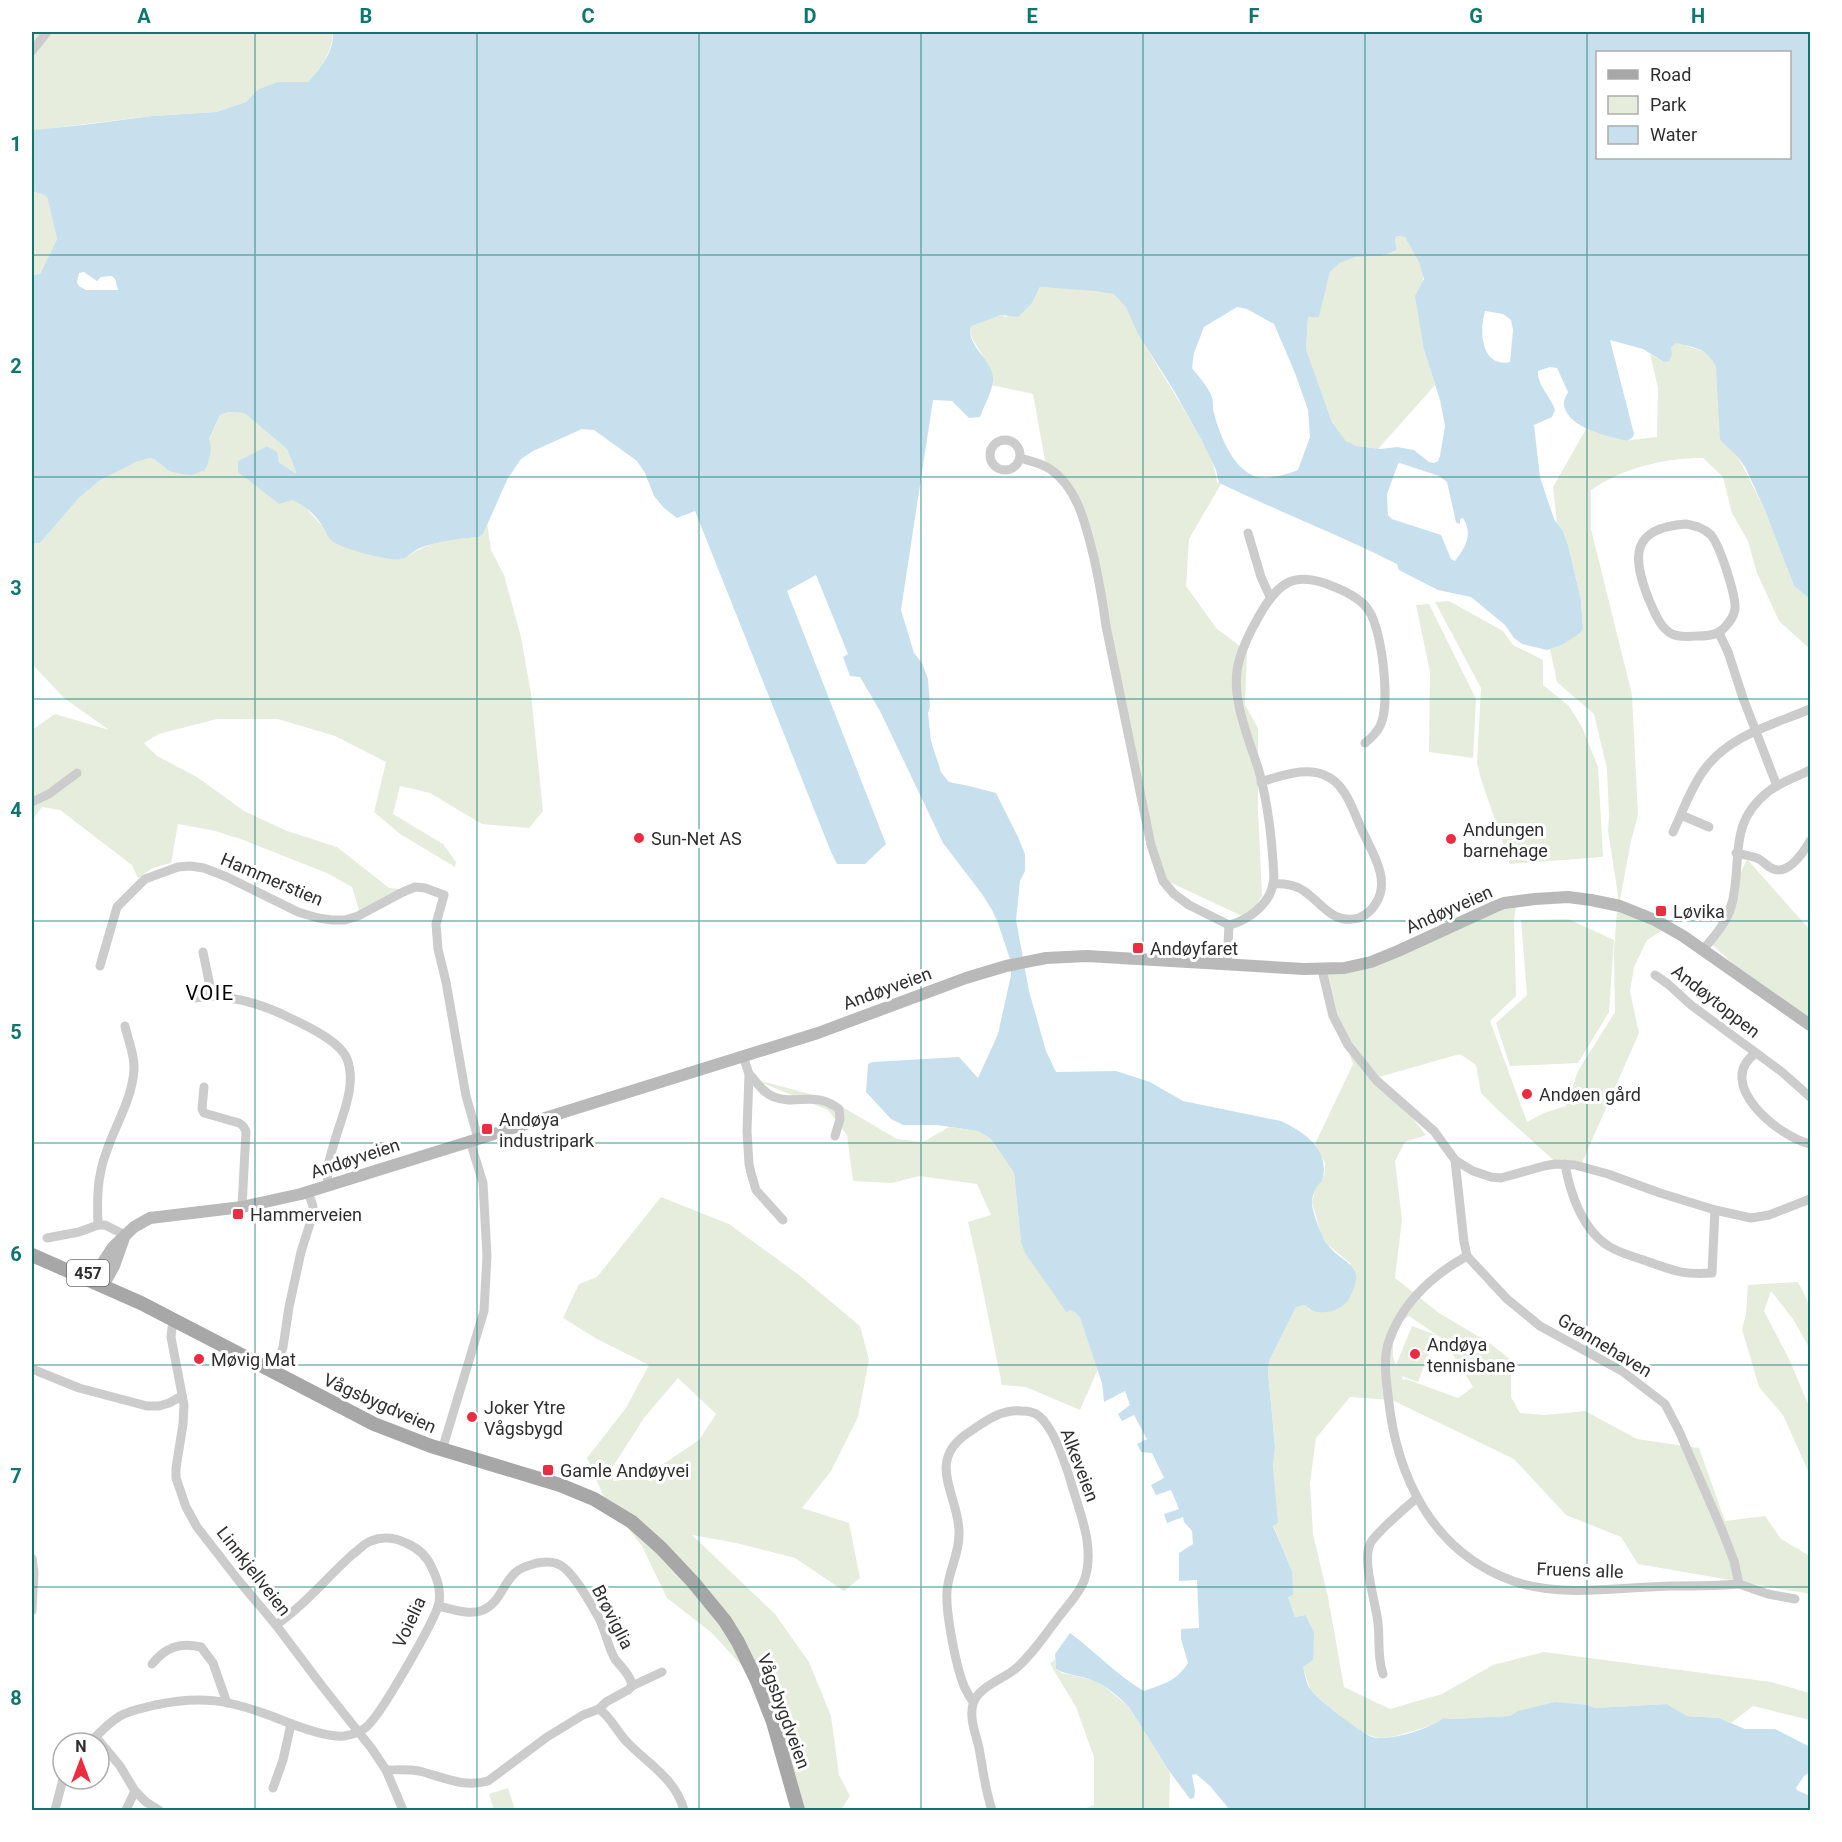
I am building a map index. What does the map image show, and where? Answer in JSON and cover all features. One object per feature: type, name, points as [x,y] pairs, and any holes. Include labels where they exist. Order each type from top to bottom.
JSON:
[{"type":"main road","name":"Vågsbygdveien","points":[[32,1250],[99,1280],[374,1425],[442,1450],[560,1485],[614,1509],[632,1522],[662,1548],[706,1597],[725,1621],[746,1657],[758,1681],[776,1730],[798,1810]]},
{"type":"main road","name":"Vågsbygdveien","points":[[32,1255],[99,1280]]},
{"type":"street","points":[[32,51],[47,32]]},
{"type":"street","points":[[1020,458],[1033,461],[1051,470],[1069,490],[1082,514],[1101,590],[1106,626],[1151,844],[1163,881],[1174,894],[1189,906],[1229,925],[1253,914],[1270,894],[1273,884],[1272,843],[1262,782],[1237,694],[1236,673],[1252,630],[1270,597],[1285,583],[1309,580],[1322,582],[1346,592],[1364,604],[1375,621],[1384,674],[1385,707],[1380,727],[1365,742]]},
{"type":"street","points":[[1686,524],[1702,529],[1715,541],[1728,578],[1735,608],[1734,615],[1719,633],[1708,636],[1679,636],[1671,634],[1663,627],[1654,612],[1638,564],[1638,554],[1642,544],[1654,531],[1686,524]]},
{"type":"street","points":[[1248,533],[1257,565],[1270,597]]},
{"type":"street","points":[[1719,633],[1777,786]]},
{"type":"street","points":[[1673,832],[1697,780],[1712,760],[1731,744],[1756,730],[1810,709]]},
{"type":"street","points":[[1703,950],[1721,927],[1731,909],[1738,840],[1746,819],[1761,798],[1777,786],[1810,770]]},
{"type":"street","points":[[1262,782],[1282,776],[1315,772],[1326,775],[1336,782],[1348,800],[1377,861],[1382,879],[1382,890],[1374,907],[1366,915],[1348,919],[1328,912],[1305,891],[1297,887],[1280,883],[1273,884]]},
{"type":"street","points":[[32,802],[50,794],[77,773]]},
{"type":"street","points":[[1681,815],[1710,827]]},
{"type":"street","points":[[1737,853],[1759,859],[1772,869],[1777,869],[1792,864],[1810,842]]},
{"type":"street","name":"Hammerstien","points":[[100,966],[117,907],[145,879],[178,867],[204,868],[298,912],[332,920],[345,920],[358,916],[415,887],[444,895],[436,924],[437,941],[474,1139]]},
{"type":"street","name":"Andøyveien","points":[[125,1235],[150,1218],[242,1207],[308,1192],[818,1033],[966,978],[1006,966],[1058,957],[1087,956],[1322,970],[1344,968],[1371,962],[1470,916],[1504,903],[1557,897],[1591,900],[1629,909],[1664,924],[1810,1025]]},
{"type":"street","points":[[1227,964],[1229,925]]},
{"type":"street","points":[[204,952],[212,996]]},
{"type":"street","points":[[1322,970],[1333,1016],[1348,1045],[1376,1080],[1434,1131],[1455,1160],[1481,1174],[1501,1178],[1544,1166],[1565,1164],[1597,1171],[1715,1210],[1751,1218],[1769,1215],[1810,1199]]},
{"type":"street","name":"Andøytoppen","points":[[1655,975],[1691,1005],[1782,1072],[1810,1097]]},
{"type":"street","points":[[195,998],[212,996],[262,1006],[285,1015],[329,1040],[347,1059],[348,1098],[327,1166],[328,1185]]},
{"type":"street","points":[[98,1225],[97,1197],[101,1169],[128,1100],[133,1079],[134,1057],[125,1026]]},
{"type":"street","name":"Andøytoppen","points":[[1756,1053],[1743,1070],[1742,1080],[1749,1100],[1786,1136],[1810,1144]]},
{"type":"street","points":[[743,1056],[749,1074],[748,1164],[756,1190],[783,1220]]},
{"type":"street","points":[[749,1074],[761,1088],[772,1096],[795,1100],[813,1098],[830,1103],[839,1109],[840,1119],[835,1136]]},
{"type":"street","points":[[204,1087],[202,1109],[204,1113],[239,1123],[246,1131],[242,1207]]},
{"type":"street","points":[[442,1450],[484,1311],[487,1256],[483,1183],[474,1139]]},
{"type":"street","points":[[1455,1160],[1467,1256]]},
{"type":"street","points":[[1565,1164],[1578,1206],[1586,1224],[1597,1237],[1613,1249],[1669,1270],[1688,1274],[1712,1273],[1715,1210]]},
{"type":"street","points":[[275,1373],[283,1347],[301,1252],[314,1206],[308,1192]]},
{"type":"street","points":[[47,1238],[79,1232],[98,1225],[105,1225],[125,1235],[114,1266],[99,1280]]},
{"type":"street","name":"Fruens alle","points":[[1467,1256],[1444,1271],[1412,1300],[1396,1324],[1386,1352],[1389,1410],[1402,1463],[1417,1498],[1451,1544],[1464,1555],[1514,1582],[1559,1589],[1740,1584]]},
{"type":"street","name":"Grønnehaven","points":[[1467,1256],[1507,1299],[1540,1326],[1622,1371],[1665,1404],[1672,1414],[1722,1530],[1740,1584]]},
{"type":"street","name":"Linnkjellveien","points":[[176,1321],[171,1337],[184,1405],[176,1468],[179,1488],[186,1507],[197,1527],[359,1731],[386,1770],[404,1810]]},
{"type":"street","points":[[32,1369],[79,1388],[147,1406],[159,1406],[182,1396]]},
{"type":"street","name":"Alkeveien","points":[[973,1702],[981,1692],[1015,1669],[1032,1652],[1081,1586],[1087,1566],[1088,1544],[1067,1470],[1047,1425],[1040,1416],[1033,1412],[1011,1411],[997,1414],[954,1444],[947,1458],[948,1484],[958,1517],[959,1529],[956,1556],[946,1597],[948,1615],[964,1686],[973,1702],[972,1722],[992,1810]]},
{"type":"street","points":[[1383,1674],[1378,1658],[1378,1622],[1371,1584],[1369,1546],[1383,1529],[1417,1498]]},
{"type":"street","name":"Voielia","points":[[276,1625],[303,1603],[361,1547],[371,1541],[392,1538],[409,1544],[426,1557],[437,1581],[438,1606],[380,1711],[366,1728],[359,1731]]},
{"type":"street","points":[[32,1558],[34,1572],[32,1611]]},
{"type":"street","name":"Brøviglia","points":[[438,1606],[464,1612],[484,1610],[498,1598],[515,1572],[532,1564],[544,1562],[558,1564],[577,1583],[593,1606],[614,1656],[632,1686]]},
{"type":"street","points":[[1740,1584],[1768,1594],[1795,1599]]},
{"type":"street","points":[[152,1664],[171,1647],[187,1644],[201,1647],[213,1663],[227,1703]]},
{"type":"street","points":[[386,1770],[407,1769],[466,1784],[477,1784],[488,1780],[570,1722],[599,1709],[632,1686],[662,1672]]},
{"type":"street","points":[[101,1731],[121,1715],[142,1708],[187,1700],[212,1700],[247,1708],[291,1724],[338,1736],[350,1735],[359,1731]]},
{"type":"street","points":[[599,1709],[606,1714],[626,1742],[667,1779],[678,1794],[684,1810]]},
{"type":"street","points":[[273,1788],[283,1760],[291,1724]]},
{"type":"street","points":[[111,1758],[120,1767],[135,1791],[159,1810]]},
{"type":"street","points":[[55,1810],[60,1791]]},
{"type":"street","points":[[126,1810],[135,1791]]},
{"type":"green space","points":[[35,32],[333,33],[325,59],[308,82],[257,90],[246,102],[216,112],[152,116],[32,130],[32,37]]},
{"type":"green space","points":[[32,191],[46,195],[57,239],[40,274],[32,275]]},
{"type":"green space","points":[[1396,236],[1405,237],[1423,273],[1424,350],[1435,385],[1378,449],[1357,446],[1346,441],[1332,422],[1306,349],[1308,317],[1319,316],[1330,272],[1340,263],[1356,257],[1382,256],[1397,250]]},
{"type":"green space","points":[[1040,287],[1109,292],[1119,297],[1202,440],[1217,482],[1221,484],[1189,539],[1186,586],[1217,629],[1247,651],[1245,705],[1258,728],[1258,810],[1262,896],[1250,914],[1244,917],[1163,879],[1150,853],[1091,549],[1070,490],[1046,466],[1033,394],[991,385],[993,382],[972,336],[971,325],[1001,315],[1006,317],[1032,303]]},
{"type":"green space","points":[[1676,342],[1708,353],[1716,367],[1738,457],[1764,508],[1794,586],[1810,599],[1810,649],[1779,621],[1757,573],[1748,541],[1732,513],[1723,477],[1703,458],[1659,462],[1630,470],[1591,490],[1591,529],[1632,695],[1638,815],[1619,905],[1674,923],[1647,940],[1634,967],[1630,992],[1639,1033],[1581,1165],[1559,1165],[1498,1110],[1481,1093],[1476,1065],[1460,1054],[1379,1077],[1426,1135],[1405,1142],[1395,1161],[1402,1220],[1395,1278],[1439,1313],[1488,1342],[1511,1360],[1511,1397],[1520,1413],[1545,1415],[1585,1411],[1637,1439],[1699,1448],[1725,1521],[1765,1516],[1781,1539],[1810,1556],[1810,1594],[1638,1564],[1621,1537],[1566,1515],[1514,1459],[1392,1400],[1350,1397],[1316,1438],[1310,1483],[1313,1534],[1328,1597],[1344,1687],[1390,1709],[1442,1694],[1493,1665],[1544,1652],[1771,1682],[1810,1693],[1810,1720],[1753,1706],[1731,1723],[1719,1718],[1687,1716],[1667,1704],[1595,1708],[1588,1705],[1519,1711],[1510,1716],[1443,1718],[1436,1723],[1397,1736],[1373,1737],[1344,1720],[1311,1692],[1303,1667],[1309,1662],[1305,1615],[1295,1617],[1288,1597],[1292,1571],[1273,1525],[1275,1447],[1269,1361],[1296,1307],[1305,1305],[1310,1310],[1351,1264],[1328,1245],[1321,1234],[1312,1202],[1316,1186],[1322,1181],[1325,1171],[1325,1163],[1315,1144],[1353,1064],[1321,970],[1351,967],[1517,900],[1514,921],[1516,996],[1490,1021],[1527,1122],[1544,1113],[1566,1106],[1578,1071],[1615,1012],[1614,952],[1618,895],[1608,831],[1607,769],[1594,714],[1557,682],[1550,649],[1562,645],[1583,629],[1581,600],[1568,545],[1557,523],[1553,487],[1586,429],[1627,441],[1657,437],[1658,388],[1650,354],[1664,362]],"holes":[[[1409,1316],[1444,1340],[1473,1387],[1458,1398],[1406,1379],[1403,1380],[1402,1376],[1418,1382],[1436,1335],[1412,1326],[1396,1365],[1393,1357],[1393,1328]]]},
{"type":"green space","points":[[228,412],[244,413],[287,449],[296,472],[278,461],[267,446],[238,461],[287,500],[302,504],[325,529],[409,556],[433,544],[479,537],[483,534],[487,522],[491,550],[504,575],[521,637],[531,694],[543,811],[529,828],[482,824],[430,793],[400,786],[393,814],[443,844],[456,862],[455,867],[400,834],[374,812],[386,762],[335,736],[278,719],[217,719],[159,734],[144,743],[157,756],[197,777],[244,811],[287,831],[337,847],[389,888],[414,890],[361,917],[352,887],[327,873],[215,831],[178,824],[171,863],[153,868],[138,878],[132,865],[60,810],[42,807],[32,820],[32,730],[55,714],[109,730],[64,698],[32,664],[32,544],[40,543],[79,498],[99,481],[136,462],[150,458],[169,471],[209,440],[220,415]]},
{"type":"green space","points":[[1449,601],[1503,631],[1513,645],[1543,660],[1543,685],[1569,706],[1582,727],[1598,767],[1603,857],[1510,864],[1477,763],[1481,688],[1435,602]]},
{"type":"green space","points":[[1429,604],[1476,699],[1473,758],[1429,752],[1430,672],[1416,605]]},
{"type":"green space","points":[[1747,859],[1810,930],[1810,1030],[1709,942]]},
{"type":"green space","points":[[1568,919],[1614,940],[1609,1012],[1578,1063],[1510,1066],[1496,1023],[1527,995],[1521,920]]},
{"type":"green space","points":[[753,1079],[829,1099],[897,1139],[923,1142],[949,1127],[978,1131],[991,1139],[1014,1173],[1021,1242],[1069,1310],[1080,1318],[1098,1369],[1080,1410],[1026,1387],[1002,1385],[968,1222],[991,1215],[977,1184],[919,1176],[892,1183],[853,1181],[847,1135],[828,1110]]},
{"type":"green space","points":[[661,1197],[729,1224],[799,1275],[860,1326],[869,1360],[858,1417],[831,1471],[802,1508],[849,1523],[860,1578],[844,1591],[795,1558],[692,1535],[775,1614],[809,1662],[831,1716],[839,1775],[850,1796],[841,1810],[793,1810],[788,1788],[751,1676],[712,1633],[667,1598],[642,1546],[605,1500],[587,1458],[626,1408],[649,1365],[597,1339],[563,1318],[579,1284],[597,1277]],"holes":[[[678,1378],[716,1414],[699,1440],[665,1463],[639,1478],[613,1481],[612,1468],[644,1418]]]},
{"type":"green space","points":[[1798,1282],[1810,1306],[1810,1349],[1793,1319],[1771,1291],[1764,1311],[1790,1361],[1810,1409],[1810,1475],[1783,1415],[1759,1387],[1742,1329],[1746,1314],[1748,1285]]},
{"type":"green space","points":[[1055,1659],[1056,1669],[1062,1673],[1093,1680],[1129,1707],[1170,1773],[1169,1810],[1081,1810],[1094,1805],[1094,1757],[1076,1707],[1050,1664]]},
{"type":"green space","points":[[508,1788],[515,1810],[494,1810],[489,1794]]},
{"type":"water","points":[[333,32],[1810,32],[1810,599],[1794,586],[1764,508],[1745,467],[1720,440],[1716,367],[1712,360],[1699,349],[1676,343],[1671,348],[1672,354],[1669,361],[1664,362],[1643,349],[1610,340],[1634,434],[1627,441],[1600,434],[1573,420],[1564,405],[1568,392],[1557,368],[1550,367],[1538,371],[1542,386],[1555,410],[1552,417],[1534,425],[1540,477],[1554,519],[1563,531],[1568,545],[1581,600],[1583,629],[1562,645],[1547,650],[1522,644],[1514,638],[1505,625],[1471,597],[1438,590],[1399,570],[1397,564],[1219,483],[1216,470],[1202,441],[1173,389],[1138,334],[1126,307],[1114,294],[1040,287],[1032,303],[1018,317],[1001,315],[971,326],[972,340],[990,367],[993,381],[980,417],[969,418],[952,401],[933,400],[901,610],[914,653],[922,663],[928,679],[931,741],[941,772],[949,782],[996,793],[1025,854],[1025,871],[1020,881],[1016,920],[1029,991],[1046,1051],[1056,1072],[1116,1071],[1150,1082],[1183,1101],[1281,1121],[1307,1137],[1320,1152],[1324,1170],[1322,1181],[1316,1187],[1312,1198],[1313,1211],[1327,1244],[1351,1265],[1356,1277],[1355,1285],[1347,1302],[1334,1310],[1320,1312],[1305,1305],[1296,1307],[1269,1361],[1268,1372],[1275,1447],[1273,1467],[1278,1523],[1273,1526],[1292,1571],[1293,1595],[1288,1597],[1295,1617],[1305,1615],[1314,1632],[1313,1660],[1303,1667],[1310,1689],[1320,1700],[1349,1722],[1372,1737],[1379,1738],[1409,1734],[1443,1718],[1510,1716],[1518,1711],[1555,1702],[1588,1705],[1595,1708],[1667,1704],[1687,1716],[1719,1718],[1745,1729],[1775,1729],[1810,1747],[1810,1772],[1804,1776],[1796,1788],[1810,1796],[1810,1810],[1230,1810],[1210,1786],[1196,1774],[1192,1775],[1194,1798],[1190,1799],[1167,1768],[1129,1707],[1113,1692],[1094,1681],[1056,1669],[1055,1654],[1070,1633],[1124,1678],[1144,1691],[1169,1682],[1179,1674],[1188,1663],[1181,1639],[1181,1629],[1199,1628],[1197,1580],[1179,1581],[1179,1553],[1193,1544],[1192,1531],[1184,1522],[1183,1517],[1167,1523],[1164,1514],[1179,1509],[1171,1490],[1156,1495],[1151,1485],[1164,1478],[1152,1453],[1141,1452],[1137,1444],[1147,1439],[1134,1415],[1122,1421],[1118,1414],[1130,1405],[1125,1391],[1104,1402],[1102,1383],[1080,1318],[1069,1310],[1067,1313],[1025,1253],[1021,1242],[1014,1173],[991,1139],[978,1131],[937,1125],[903,1125],[891,1119],[866,1092],[868,1064],[872,1062],[959,1057],[978,1078],[998,1034],[1011,975],[1010,959],[992,910],[943,843],[880,711],[860,677],[850,676],[843,657],[848,654],[816,575],[787,591],[886,844],[865,864],[837,864],[831,852],[695,511],[677,518],[664,508],[654,496],[645,473],[637,461],[594,430],[582,429],[533,451],[521,459],[508,478],[483,534],[479,537],[430,545],[416,550],[405,558],[394,559],[337,544],[329,538],[317,518],[305,508],[292,500],[279,504],[238,472],[238,461],[267,446],[277,452],[279,462],[296,472],[287,449],[244,413],[228,412],[220,415],[209,439],[211,451],[205,470],[192,475],[182,474],[169,471],[154,459],[136,462],[99,481],[79,498],[40,543],[32,544],[32,275],[40,274],[57,239],[47,197],[32,191],[32,130],[152,116],[216,112],[246,102],[257,90],[278,82],[308,82],[326,59]],"holes":[[[1396,236],[1405,237],[1419,262],[1424,279],[1415,296],[1424,350],[1440,400],[1445,426],[1440,456],[1434,463],[1429,462],[1414,450],[1397,447],[1380,449],[1357,446],[1346,441],[1332,422],[1306,349],[1308,317],[1319,317],[1330,272],[1340,263],[1356,257],[1382,256],[1397,250]],[[84,272],[97,281],[101,277],[112,276],[118,290],[86,290],[77,282],[79,273]],[[1237,307],[1247,309],[1274,324],[1308,410],[1310,437],[1298,470],[1266,478],[1255,476],[1246,472],[1231,455],[1220,433],[1213,411],[1212,397],[1192,368],[1194,353],[1204,327]],[[1485,311],[1503,314],[1511,320],[1513,330],[1510,362],[1500,362],[1488,354],[1484,346]],[[1398,464],[1439,476],[1447,482],[1456,522],[1460,523],[1460,519],[1463,518],[1468,530],[1465,545],[1455,561],[1451,559],[1441,535],[1392,519],[1388,515],[1387,494]]]},
{"type":"place","name":"Sun-Net AS","points":[[639,838]]},
{"type":"place","name":"Andungen barnehage","points":[[1451,839]]},
{"type":"place","name":"Løvika","points":[[1661,911]]},
{"type":"place","name":"Andøyfaret","points":[[1138,948]]},
{"type":"place","name":"Andøen gård","points":[[1527,1094]]},
{"type":"place","name":"Andøya industripark","points":[[487,1129]]},
{"type":"place","name":"Hammerveien","points":[[238,1214]]},
{"type":"place","name":"Andøya tennisbane","points":[[1415,1354]]},
{"type":"place","name":"Møvig Mat","points":[[199,1359]]},
{"type":"place","name":"Joker Ytre Vågsbygd","points":[[472,1417]]},
{"type":"place","name":"Gamle Andøyvei","points":[[548,1470]]},
{"type":"district","name":"VOIE","points":[[210,993]]}]
